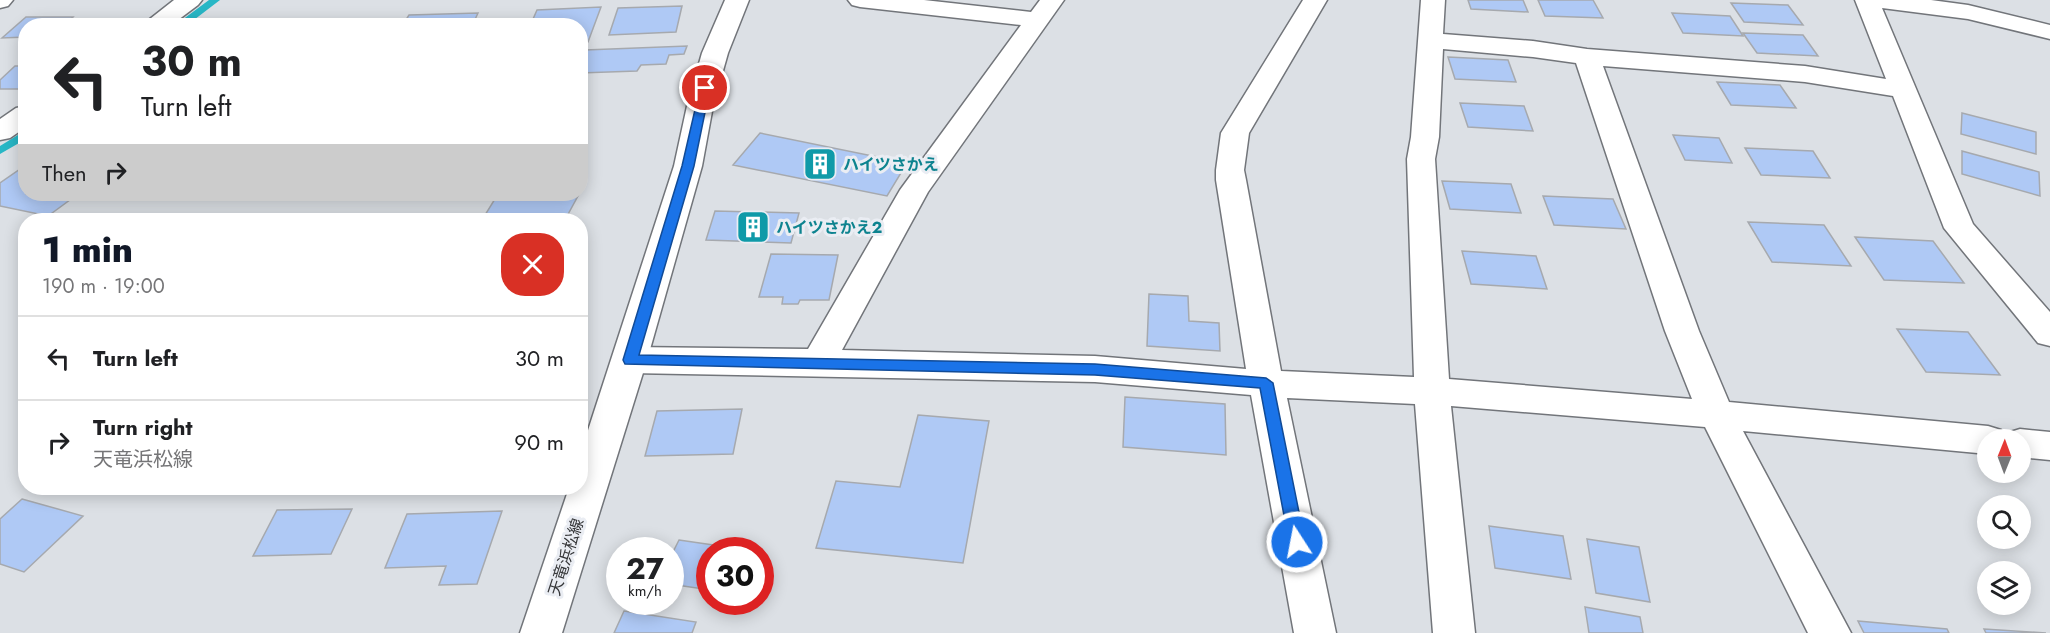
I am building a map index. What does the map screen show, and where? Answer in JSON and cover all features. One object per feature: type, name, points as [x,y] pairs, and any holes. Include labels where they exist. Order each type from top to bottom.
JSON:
[{"type":"street","points":[[164,18],[190,0]]},
{"type":"street","name":"天竜浜松線","points":[[588,489],[630,360],[688,166],[700,106],[715,53],[737,0]]},
{"type":"street","points":[[860,0],[1045,10]]},
{"type":"street","points":[[1315,0],[1240,123],[1235,133],[1230,170],[1266,383],[1315,633]]},
{"type":"street","points":[[1433,0],[1425,137],[1421,159],[1432,391],[1454,633]]},
{"type":"street","points":[[1867,0],[1959,228],[2050,334]]},
{"type":"street","points":[[1875,0],[1968,12],[2050,32]]},
{"type":"street","points":[[818,362],[915,190],[1045,10]]},
{"type":"street","points":[[1431,41],[1533,49],[1587,57],[1805,74],[1902,90]]},
{"type":"street","points":[[1587,57],[1682,331],[1716,414],[1830,633]]},
{"type":"street","points":[[0,132],[18,120]]},
{"type":"street","points":[[630,360],[1095,369],[1266,383],[1432,391],[1716,414],[1977,439]]},
{"type":"street","points":[[2031,444],[2050,446]]},
{"type":"street","name":"天竜浜松線","points":[[541,633],[586,495]]},
{"type":"building","points":[[1468,0],[1523,0],[1528,12],[1471,9]]},
{"type":"building","points":[[1538,0],[1593,0],[1603,18],[1545,16]]},
{"type":"building","points":[[1731,3],[1788,5],[1803,25],[1744,22]]},
{"type":"building","points":[[682,6],[676,32],[609,35],[618,8]]},
{"type":"building","points":[[601,7],[588,42],[588,18],[534,18],[537,10]]},
{"type":"building","points":[[478,13],[476,18],[407,18],[409,15]]},
{"type":"building","points":[[1672,13],[1730,16],[1743,36],[1683,33]]},
{"type":"building","points":[[26,17],[73,17],[72,18]]},
{"type":"building","points":[[18,24],[18,37],[2,38]]},
{"type":"building","points":[[1743,33],[1803,35],[1818,56],[1757,53]]},
{"type":"building","points":[[687,46],[684,54],[669,55],[666,64],[641,65],[637,71],[588,73],[588,50]]},
{"type":"building","points":[[1448,57],[1508,60],[1516,82],[1455,79]]},
{"type":"building","points":[[15,66],[18,66],[18,89],[0,89],[0,80]]},
{"type":"building","points":[[1717,82],[1780,85],[1796,108],[1731,105]]},
{"type":"building","points":[[1460,103],[1524,106],[1533,131],[1468,127]]},
{"type":"building","points":[[1962,113],[2036,132],[2036,154],[1961,134]]},
{"type":"building","name":"ハイツさかえ","points":[[760,133],[907,163],[887,196],[733,165]]},
{"type":"building","points":[[1673,135],[1719,138],[1732,163],[1685,160]]},
{"type":"building","points":[[1745,148],[1813,151],[1830,178],[1761,175]]},
{"type":"building","points":[[1962,151],[2039,172],[2040,196],[1962,174]]},
{"type":"building","points":[[18,171],[18,201],[68,201],[52,213],[34,213],[0,206],[0,183]]},
{"type":"building","points":[[1442,181],[1511,184],[1521,213],[1450,209]]},
{"type":"building","points":[[1543,196],[1613,199],[1626,229],[1554,225]]},
{"type":"building","points":[[494,201],[575,201],[569,213],[486,213]]},
{"type":"building","name":"ハイツさかえ２","points":[[715,211],[799,213],[791,243],[706,240]]},
{"type":"building","points":[[1748,222],[1824,225],[1851,266],[1772,262]]},
{"type":"building","points":[[1855,237],[1933,241],[1964,283],[1884,280]]},
{"type":"building","points":[[1462,251],[1536,256],[1547,289],[1471,284]]},
{"type":"building","points":[[771,254],[838,255],[829,300],[800,300],[798,304],[782,304],[783,297],[759,297]]},
{"type":"building","points":[[1149,294],[1188,296],[1189,321],[1219,323],[1220,351],[1147,346]]},
{"type":"building","points":[[1897,329],[1968,332],[2000,375],[1926,372]]},
{"type":"building","points":[[1125,397],[1225,404],[1226,455],[1123,447]]},
{"type":"building","points":[[742,409],[733,454],[645,456],[657,411]]},
{"type":"building","points":[[918,415],[989,421],[963,563],[816,548],[836,481],[900,487]]},
{"type":"building","points":[[22,499],[83,516],[24,572],[0,564],[0,519]]},
{"type":"building","points":[[352,509],[331,554],[253,556],[277,510]]},
{"type":"building","points":[[502,511],[477,584],[439,585],[446,566],[385,568],[407,514]]},
{"type":"building","points":[[1489,526],[1563,536],[1571,579],[1495,568]]},
{"type":"building","points":[[1587,539],[1639,547],[1650,602],[1596,593]]},
{"type":"building","points":[[684,541],[696,542],[696,588],[684,586]]},
{"type":"building","points":[[1585,607],[1640,617],[1643,633],[1589,633]]},
{"type":"building","points":[[622,615],[650,615],[696,622],[692,633],[614,633]]},
{"type":"building","points":[[1858,621],[1947,629],[1949,633],[1864,633]]},
{"type":"building","points":[[1984,629],[2046,633],[1986,633]]},
{"type":"waterway","points":[[190,18],[215,0]]},
{"type":"waterway","points":[[0,151],[18,139]]},
{"type":"place","name":"ハイツさかえ","points":[[820,164]]},
{"type":"place","name":"ハイツさかえ２","points":[[753,227]]},
{"type":"route","points":[[705,88],[688,166],[630,360],[1095,369],[1266,383],[1297,542]]}]
